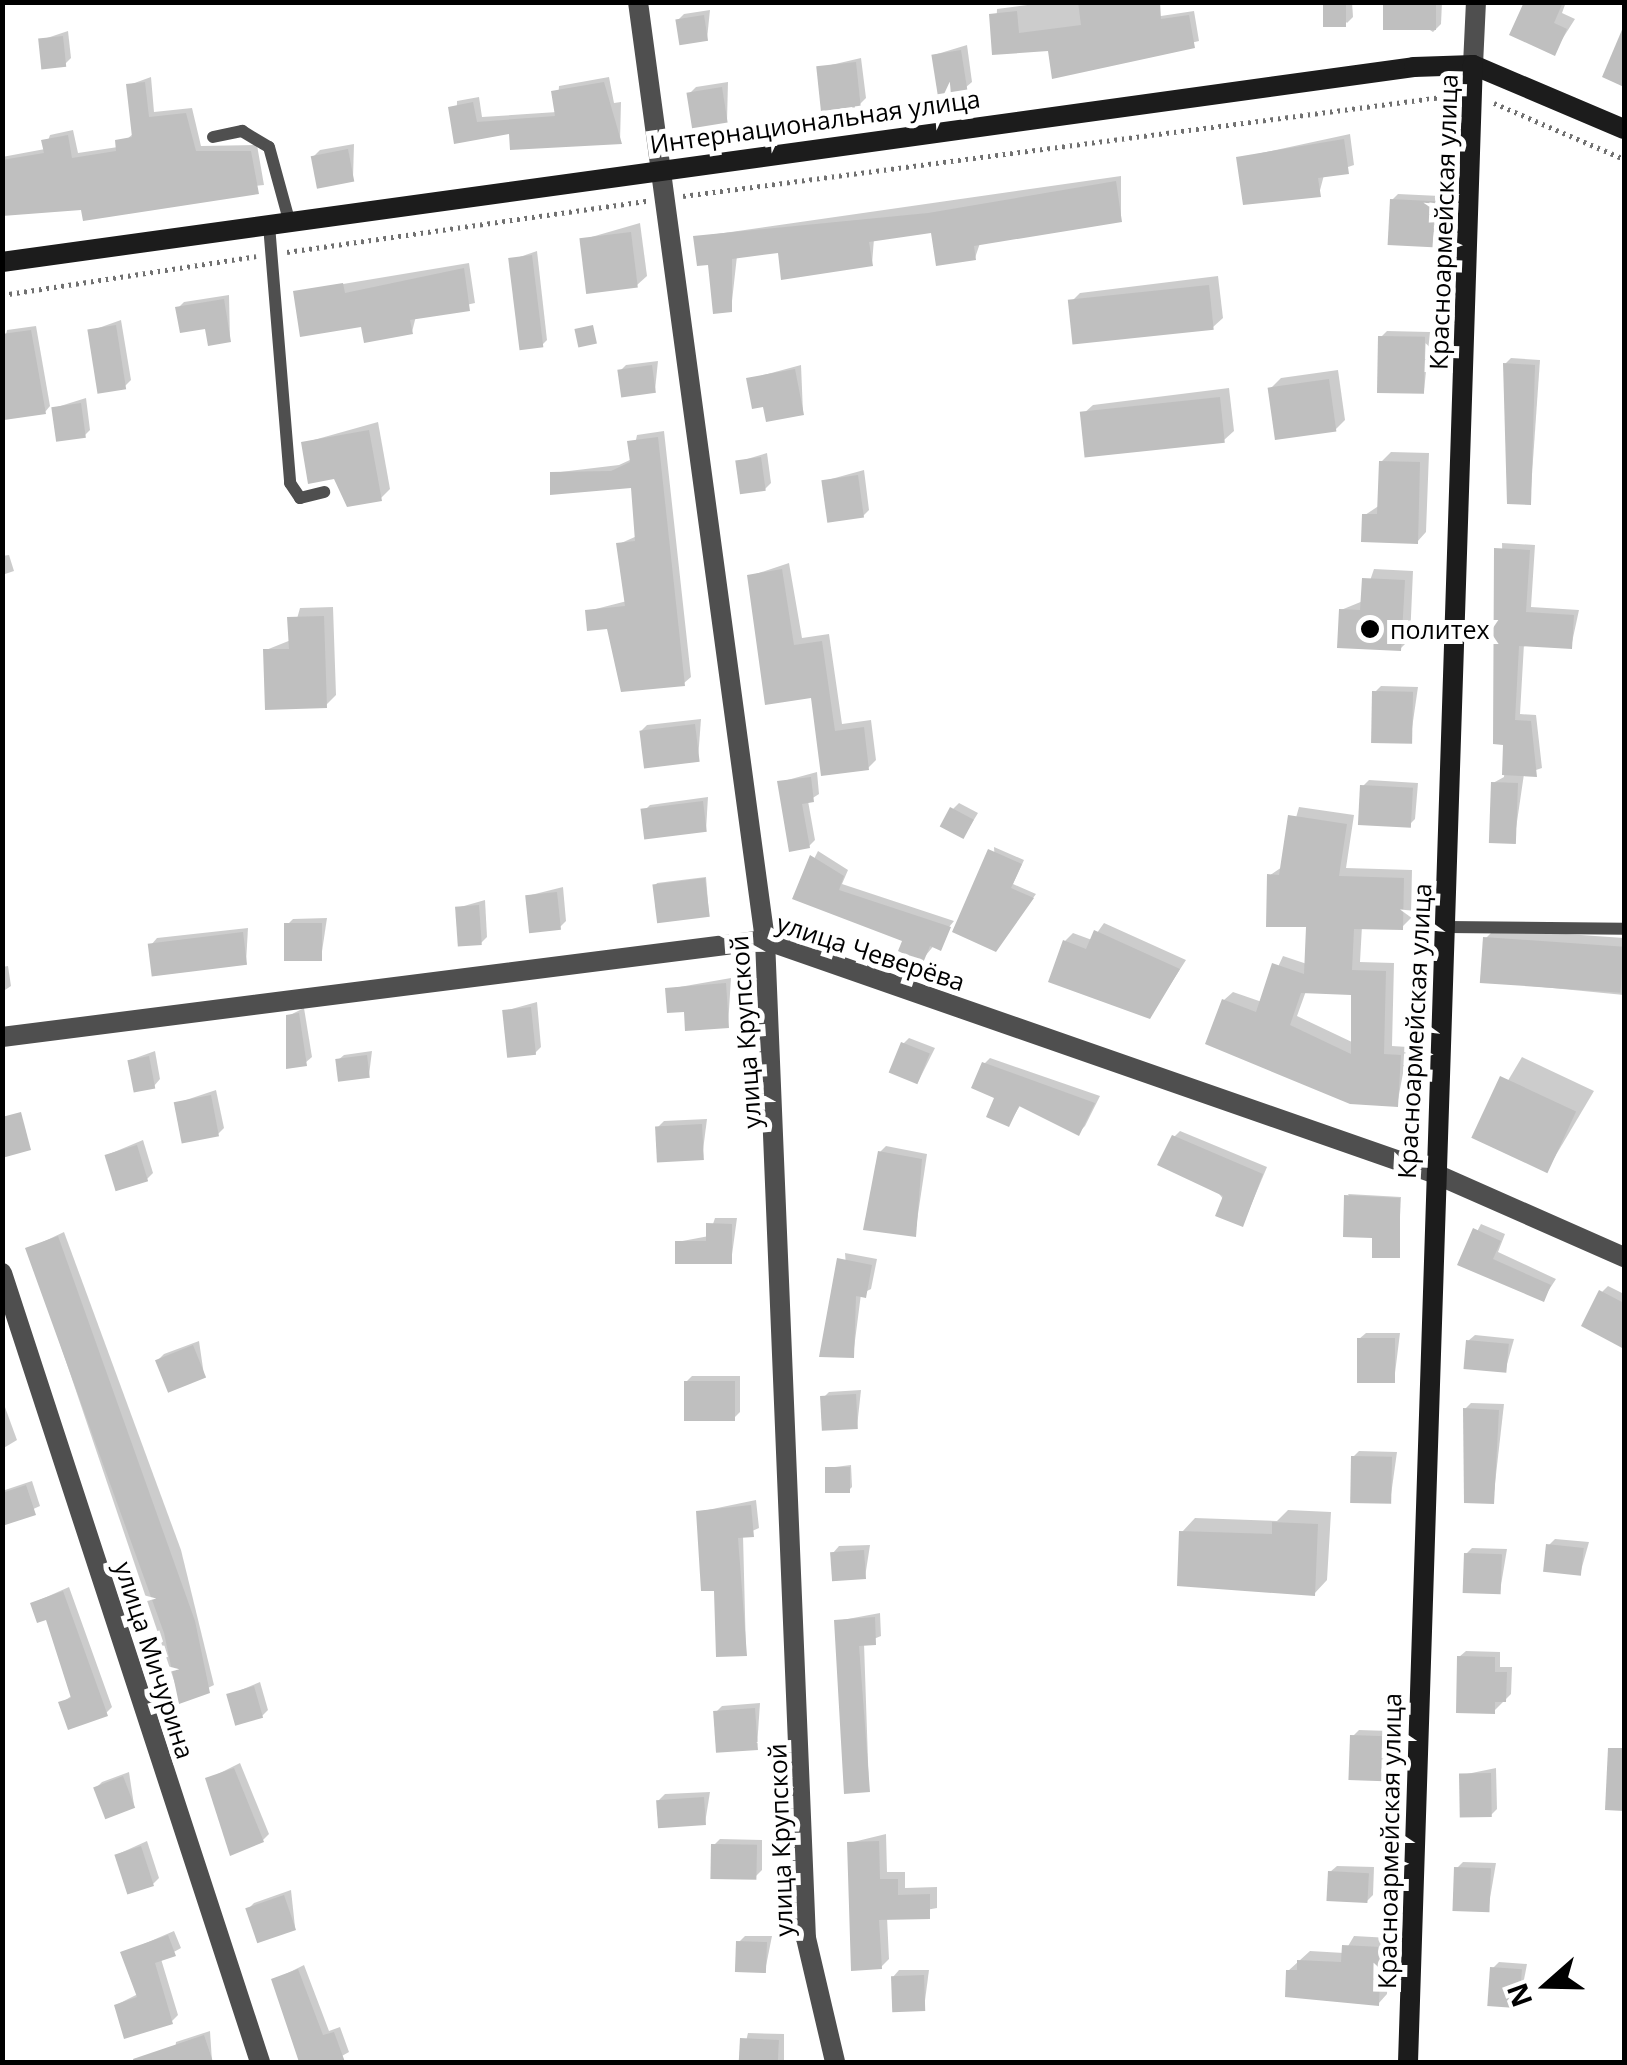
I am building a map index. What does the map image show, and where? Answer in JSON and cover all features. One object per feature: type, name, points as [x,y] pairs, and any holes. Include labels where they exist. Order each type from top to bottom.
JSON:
[{"type":"main road","name":"Интернациональная улица","points":[[2,262],[279,225],[664,166],[1473,65],[1624,128]]},
{"type":"main road","name":"Красноармейская улица","points":[[1408,2062],[1431,1172],[1447,928],[1473,65]]},
{"type":"street","name":"улица Крупской","points":[[638,2],[664,166],[766,940],[806,1938],[835,2062]]},
{"type":"street","name":"Красноармейская улица","points":[[1473,65],[1476,2]]},
{"type":"street","name":"улица Чеверёва","points":[[2,1037],[766,940],[1431,1172],[1624,1257]]},
{"type":"street","name":"улица Мичурина","points":[[2,1273],[260,2062]]},
{"type":"lane","points":[[213,137],[242,131],[269,147],[279,225],[273,254],[290,483],[300,498],[324,492]]},
{"type":"lane","points":[[1447,928],[1624,929]]},
{"type":"path","points":[[2,296],[668,198],[1472,93],[1624,159]]},
{"type":"building","points":[[1078,2],[1160,2],[1161,19],[1189,15],[1195,48],[1052,79],[1048,51],[992,55],[989,14],[1017,11],[1019,33],[1081,25]]},
{"type":"building","points":[[1323,2],[1346,2],[1346,27],[1323,27]]},
{"type":"building","points":[[1383,2],[1436,2],[1436,30],[1383,30]]},
{"type":"building","points":[[1524,2],[1563,2],[1554,23],[1567,29],[1555,56],[1509,35]]},
{"type":"building","points":[[704,15],[708,41],[679,45],[675,20]]},
{"type":"building","points":[[1624,25],[1624,87],[1602,77]]},
{"type":"building","points":[[63,36],[66,67],[41,69],[38,39]]},
{"type":"building","points":[[961,50],[967,90],[938,94],[931,55]]},
{"type":"building","points":[[856,62],[861,107],[821,111],[816,66]]},
{"type":"building","points":[[145,82],[149,117],[186,113],[196,151],[251,151],[259,194],[83,221],[81,210],[2,216],[2,160],[44,153],[41,140],[68,135],[72,158],[116,151],[115,140],[132,137],[126,84]]},
{"type":"building","points":[[604,82],[622,144],[510,150],[509,134],[454,144],[448,107],[473,102],[477,122],[555,116],[551,91]]},
{"type":"building","points":[[722,87],[728,123],[692,128],[686,93]]},
{"type":"building","points":[[1344,139],[1349,174],[1318,178],[1321,197],[1243,205],[1236,157]]},
{"type":"building","points":[[348,149],[354,181],[317,189],[311,156]]},
{"type":"building","points":[[1116,181],[1122,222],[974,246],[976,260],[936,266],[931,233],[869,242],[873,266],[781,280],[778,253],[732,259],[732,312],[713,314],[708,265],[697,266],[693,236],[928,213]]},
{"type":"building","points":[[1390,199],[1435,201],[1433,247],[1388,245]]},
{"type":"building","points":[[631,232],[638,288],[586,294],[579,238]]},
{"type":"building","points":[[532,255],[543,347],[520,350],[508,258]]},
{"type":"building","points":[[464,268],[470,311],[410,320],[413,334],[364,343],[361,327],[300,337],[293,291],[343,283],[345,293]]},
{"type":"building","points":[[1209,285],[1214,330],[1072,345],[1068,300]]},
{"type":"building","points":[[224,299],[231,342],[208,346],[205,329],[180,333],[175,307]]},
{"type":"building","points":[[116,325],[126,389],[98,394],[87,330]]},
{"type":"building","points":[[593,325],[597,344],[578,348],[574,329]]},
{"type":"building","points":[[31,330],[46,414],[4,420],[2,334]]},
{"type":"building","points":[[1378,336],[1425,337],[1424,394],[1377,393]]},
{"type":"building","points":[[1503,363],[1535,365],[1531,505],[1507,504]]},
{"type":"building","points":[[652,365],[656,393],[621,398],[617,370]]},
{"type":"building","points":[[795,369],[804,415],[766,422],[763,407],[752,409],[746,378]]},
{"type":"building","points":[[1329,379],[1336,431],[1275,440],[1268,388]]},
{"type":"building","points":[[1220,397],[1225,443],[1085,457],[1080,412]]},
{"type":"building","points":[[81,403],[86,438],[56,442],[51,407]]},
{"type":"building","points":[[369,430],[382,501],[347,507],[334,479],[308,484],[301,442]]},
{"type":"building","points":[[658,437],[685,686],[621,692],[607,629],[587,631],[585,610],[625,606],[616,543],[635,541],[631,488],[550,495],[550,472],[611,471],[630,462],[627,441]]},
{"type":"building","points":[[761,457],[766,491],[740,494],[735,461]]},
{"type":"building","points":[[1379,461],[1420,462],[1418,544],[1361,542],[1362,514],[1377,514]]},
{"type":"building","points":[[858,475],[864,518],[827,523],[821,480]]},
{"type":"building","points":[[1494,548],[1530,550],[1526,612],[1574,615],[1572,649],[1519,646],[1515,720],[1531,721],[1537,777],[1502,775],[1503,745],[1493,744]]},
{"type":"building","points":[[782,569],[794,645],[822,641],[835,731],[864,727],[869,770],[821,776],[811,698],[765,705],[747,575]]},
{"type":"building","name":"политех","points":[[1362,578],[1405,580],[1401,651],[1337,648],[1339,609],[1360,610]]},
{"type":"building","points":[[324,616],[327,708],[265,710],[263,649],[289,649],[287,617]]},
{"type":"building","points":[[1372,691],[1413,692],[1412,744],[1371,743]]},
{"type":"building","points":[[695,724],[700,762],[644,769],[639,731]]},
{"type":"building","points":[[811,777],[814,802],[802,804],[810,848],[789,852],[777,781]]},
{"type":"building","points":[[1491,782],[1518,783],[1516,844],[1489,843]]},
{"type":"building","points":[[1360,785],[1413,788],[1411,828],[1358,825]]},
{"type":"building","points":[[703,801],[707,832],[644,839],[640,809]]},
{"type":"building","points":[[950,807],[974,820],[964,839],[940,826]]},
{"type":"building","points":[[1288,815],[1347,824],[1339,876],[1404,878],[1403,930],[1354,929],[1352,970],[1386,971],[1384,1054],[1401,1055],[1398,1107],[1350,1104],[1205,1044],[1222,999],[1256,1012],[1272,963],[1304,974],[1306,927],[1266,927],[1267,874],[1279,875]],"holes":[[[1301,993],[1351,995],[1351,1054],[1290,1025]]]},
{"type":"building","points":[[988,849],[1022,864],[1011,888],[1034,898],[996,952],[952,932]]},
{"type":"building","points":[[810,855],[844,876],[839,890],[951,927],[941,951],[930,946],[923,963],[898,951],[902,941],[792,899]]},
{"type":"building","points":[[705,878],[710,917],[657,923],[652,884]]},
{"type":"building","points":[[557,892],[561,930],[529,933],[525,895]]},
{"type":"building","points":[[479,905],[482,945],[458,947],[455,907]]},
{"type":"building","points":[[284,923],[322,923],[322,961],[284,961]]},
{"type":"building","points":[[1094,930],[1180,969],[1150,1019],[1048,982],[1063,940],[1086,949]]},
{"type":"building","points":[[243,932],[247,965],[152,976],[148,944]]},
{"type":"building","points":[[1483,937],[1624,947],[1620,993],[1480,983]]},
{"type":"building","points":[[726,983],[729,1028],[685,1031],[684,1012],[667,1013],[665,988]]},
{"type":"building","points":[[531,1007],[536,1055],[507,1058],[502,1010]]},
{"type":"building","points":[[299,1013],[307,1066],[286,1069],[286,1015]]},
{"type":"building","points":[[901,1042],[930,1054],[917,1084],[889,1073]]},
{"type":"building","points":[[367,1055],[370,1078],[338,1082],[335,1059]]},
{"type":"building","points":[[149,1056],[155,1088],[134,1093],[127,1060]]},
{"type":"building","points":[[982,1062],[1095,1103],[1079,1136],[1019,1106],[1009,1127],[986,1117],[994,1098],[971,1088]]},
{"type":"building","points":[[1500,1076],[1576,1111],[1547,1173],[1471,1138]]},
{"type":"building","points":[[211,1095],[219,1136],[182,1143],[174,1102]]},
{"type":"building","points":[[21,1112],[31,1150],[2,1158],[2,1117]]},
{"type":"building","points":[[702,1124],[704,1160],[657,1162],[655,1126]]},
{"type":"building","points":[[1172,1135],[1263,1174],[1243,1227],[1215,1216],[1223,1196],[1157,1165]]},
{"type":"building","points":[[137,1145],[148,1181],[116,1191],[104,1155]]},
{"type":"building","points":[[878,1151],[922,1159],[916,1237],[863,1230]]},
{"type":"building","points":[[1344,1195],[1400,1198],[1400,1258],[1372,1258],[1372,1238],[1343,1237]]},
{"type":"building","points":[[706,1223],[732,1224],[732,1264],[675,1264],[675,1241],[706,1241]]},
{"type":"building","points":[[1473,1228],[1501,1241],[1493,1259],[1551,1285],[1544,1302],[1457,1265]]},
{"type":"building","points":[[58,1236],[195,1621],[210,1693],[179,1704],[164,1633],[25,1248]]},
{"type":"building","points":[[837,1258],[872,1265],[866,1298],[856,1296],[854,1358],[819,1357]]},
{"type":"building","points":[[1599,1290],[1624,1303],[1624,1349],[1581,1326]]},
{"type":"building","points":[[1357,1338],[1395,1338],[1395,1383],[1357,1383]]},
{"type":"building","points":[[1466,1340],[1509,1344],[1506,1373],[1463,1369]]},
{"type":"building","points":[[193,1345],[206,1377],[168,1393],[155,1360]]},
{"type":"building","points":[[684,1381],[735,1381],[735,1421],[684,1421]]},
{"type":"building","points":[[856,1394],[858,1429],[822,1431],[820,1396]]},
{"type":"building","points":[[1463,1408],[1499,1410],[1494,1504],[1464,1503]]},
{"type":"building","points":[[1351,1456],[1392,1457],[1391,1504],[1350,1503]]},
{"type":"building","points":[[825,1467],[850,1467],[850,1493],[825,1493]]},
{"type":"building","points":[[26,1485],[36,1515],[2,1526],[2,1493]]},
{"type":"building","points":[[751,1505],[754,1537],[738,1538],[747,1656],[716,1657],[714,1591],[701,1591],[696,1511]]},
{"type":"building","points":[[1272,1522],[1318,1524],[1315,1596],[1177,1586],[1179,1531],[1272,1534]]},
{"type":"building","points":[[1546,1544],[1584,1548],[1581,1576],[1543,1572]]},
{"type":"building","points":[[864,1550],[866,1579],[832,1581],[830,1552]]},
{"type":"building","points":[[1464,1553],[1502,1554],[1501,1594],[1463,1593]]},
{"type":"building","points":[[63,1591],[108,1716],[68,1730],[58,1702],[71,1698],[46,1620],[37,1623],[30,1603]]},
{"type":"building","points":[[875,1617],[876,1645],[859,1646],[870,1792],[844,1794],[834,1620]]},
{"type":"building","points":[[1457,1656],[1495,1657],[1495,1672],[1507,1672],[1506,1702],[1495,1702],[1495,1714],[1456,1713]]},
{"type":"building","points":[[254,1686],[263,1718],[235,1726],[226,1694]]},
{"type":"building","points":[[755,1708],[758,1750],[716,1753],[713,1711]]},
{"type":"building","points":[[1350,1735],[1386,1736],[1384,1781],[1348,1780]]},
{"type":"building","points":[[1608,1748],[1624,1748],[1624,1811],[1605,1810]]},
{"type":"building","points":[[234,1768],[264,1842],[230,1856],[205,1778]]},
{"type":"building","points":[[1491,1773],[1492,1817],[1460,1818],[1459,1774]]},
{"type":"building","points":[[123,1776],[135,1808],[105,1819],[93,1787]]},
{"type":"building","points":[[704,1797],[706,1825],[658,1828],[656,1800]]},
{"type":"building","points":[[879,1841],[880,1879],[898,1879],[898,1895],[930,1894],[930,1919],[879,1920],[882,1969],[851,1971],[847,1842]]},
{"type":"building","points":[[711,1844],[757,1845],[756,1880],[710,1879]]},
{"type":"building","points":[[141,1846],[154,1886],[127,1895],[114,1855]]},
{"type":"building","points":[[1454,1867],[1491,1868],[1489,1912],[1452,1911]]},
{"type":"building","points":[[1328,1871],[1369,1873],[1367,1903],[1326,1901]]},
{"type":"building","points":[[284,1895],[296,1930],[257,1943],[245,1908]]},
{"type":"building","points":[[168,1935],[176,1956],[155,1963],[173,2024],[124,2039],[114,2005],[137,1997],[120,1952]]},
{"type":"building","points":[[736,1941],[767,1942],[766,1973],[735,1972]]},
{"type":"building","points":[[1342,1945],[1381,1947],[1379,2006],[1285,1997],[1286,1970],[1297,1970],[1297,1960],[1341,1962]]},
{"type":"building","points":[[1490,1967],[1522,1969],[1519,2008],[1487,2006]]},
{"type":"building","points":[[298,1969],[323,2035],[334,2032],[345,2062],[299,2062],[271,1979]]},
{"type":"building","points":[[924,1975],[925,2011],[892,2012],[891,1976]]},
{"type":"building","points":[[204,2035],[213,2062],[134,2062],[133,2059]]},
{"type":"building","points":[[740,2038],[779,2040],[778,2062],[739,2062]]},
{"type":"place","name":"политех","points":[[1370,629]]}]
